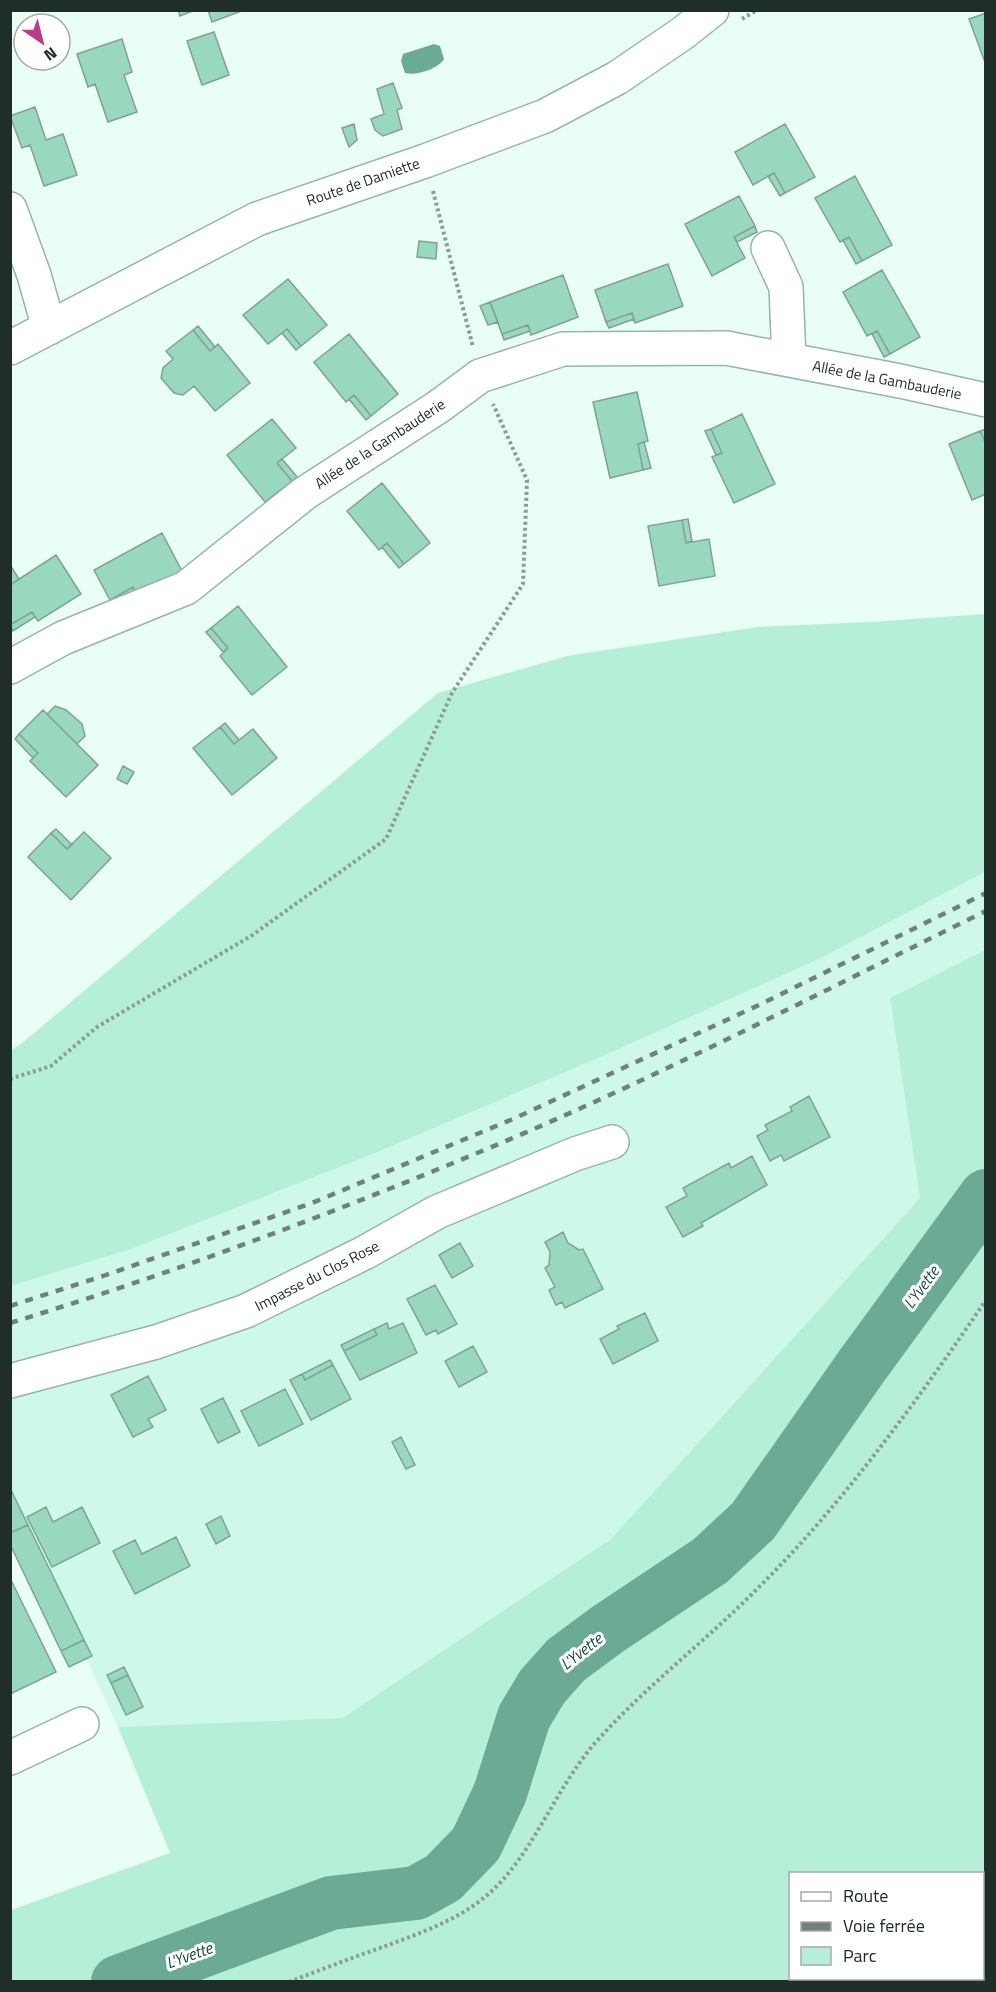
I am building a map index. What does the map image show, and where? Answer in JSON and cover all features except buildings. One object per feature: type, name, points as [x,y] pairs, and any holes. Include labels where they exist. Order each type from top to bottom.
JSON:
[{"type":"street","name":"Route de Damiette","points":[[10,348],[257,219],[425,161],[545,116],[617,78],[683,33],[712,10]]},
{"type":"street","points":[[10,209],[34,275],[49,328]]},
{"type":"street","points":[[768,248],[786,287],[789,360]]},
{"type":"street","name":"Allée de la Gambauderie","points":[[10,667],[63,638],[186,588],[305,493],[438,407],[480,376],[563,349],[726,348],[986,400]]},
{"type":"street","name":"Impasse du Clos Rose","points":[[10,1381],[156,1342],[246,1311],[364,1253],[437,1212],[575,1154],[612,1142]]},
{"type":"street","points":[[10,1758],[82,1724]]},
{"type":"path","points":[[10,1079],[51,1066],[97,1027],[251,936],[386,839],[452,693],[523,584],[527,480],[480,376],[425,161]]},
{"type":"path","points":[[289,1982],[415,1935],[455,1916],[486,1896],[509,1871],[539,1828],[563,1786],[597,1741],[673,1665],[752,1594],[822,1520],[883,1442],[986,1300]]},
{"type":"shaded area","points":[[434,44],[440,46],[444,59],[441,63],[426,71],[405,73],[401,61],[403,54]]},
{"type":"shaded area","points":[[985,872],[985,950],[890,998],[920,1198],[611,1539],[342,1718],[118,1727],[11,1497],[10,1286],[134,1248],[378,1152],[603,1056],[819,959]]},
{"type":"green space","points":[[985,614],[985,872],[819,959],[603,1056],[378,1152],[134,1248],[11,1286],[11,1050],[21,1044],[438,693],[567,656],[757,627]]},
{"type":"green space","points":[[985,950],[985,1981],[118,1981],[243,1935],[114,1981],[11,1981],[11,1910],[170,1853],[118,1727],[342,1718],[611,1539],[920,1198],[890,998]]},
{"type":"waterway","name":"L'Yvette","points":[[118,1982],[331,1903],[416,1893],[443,1878],[476,1844],[500,1793],[524,1717],[542,1687],[566,1660],[710,1561],[753,1521],[861,1367],[986,1196]]},
{"type":"railway","points":[[10,1306],[312,1203],[513,1119],[759,1005],[986,893]]},
{"type":"railway","points":[[10,1323],[75,1303],[267,1236],[520,1135],[696,1054],[986,911]]}]
